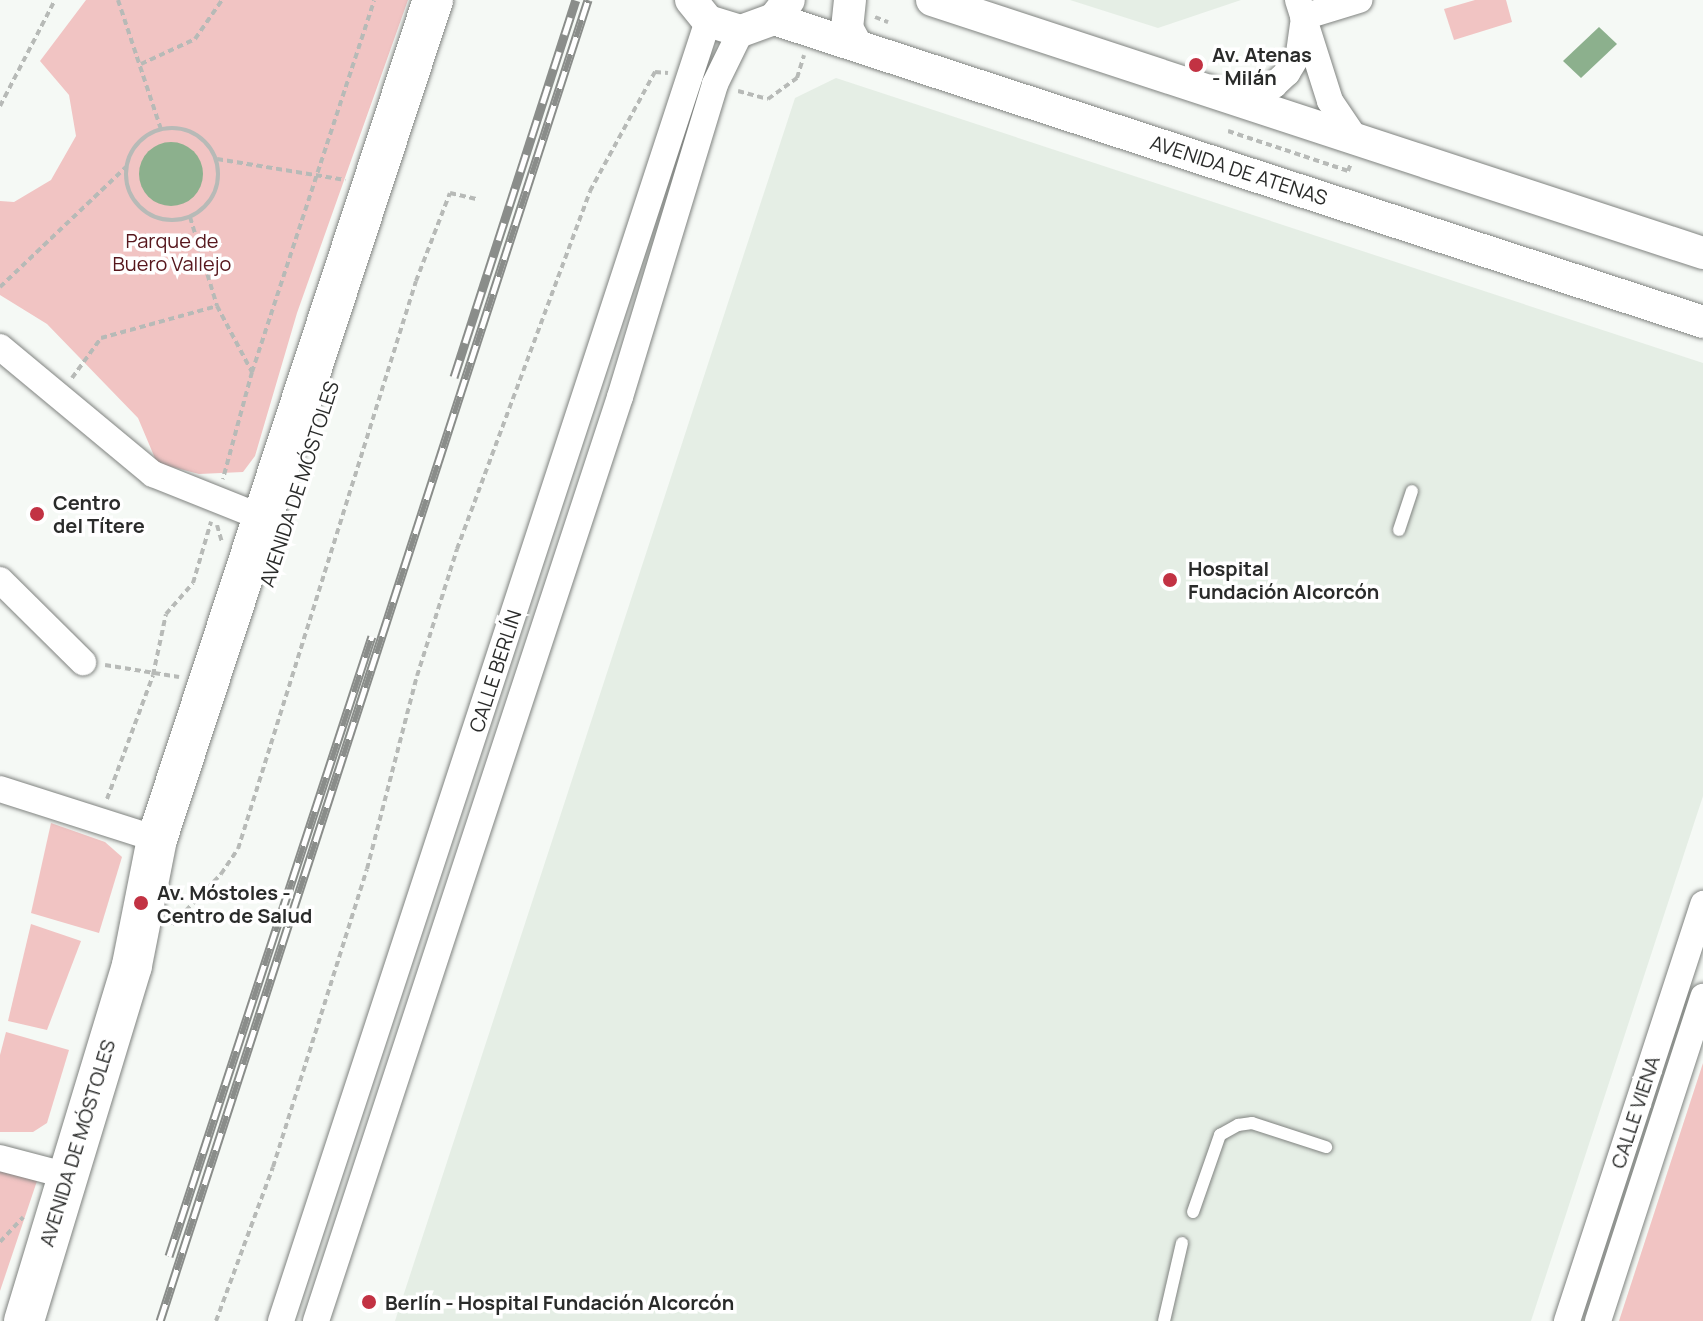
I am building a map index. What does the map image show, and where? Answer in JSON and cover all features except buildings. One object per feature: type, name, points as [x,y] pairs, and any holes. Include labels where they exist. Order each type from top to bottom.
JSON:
[{"type":"main road","name":"AVENIDA DE MÓSTOLES","points":[[132,965],[157,839],[433,0]]},
{"type":"main road","name":"AVENIDA DE MÓSTOLES","points":[[24,1321],[65,1175],[132,965],[183,844],[454,0]]},
{"type":"street","points":[[850,0],[845,7],[847,28],[870,38]]},
{"type":"street","points":[[932,0],[1235,109],[1353,135],[1703,253]]},
{"type":"street","points":[[1301,8],[1359,0]]},
{"type":"street","points":[[1235,109],[1274,85],[1287,73],[1299,53],[1301,8]]},
{"type":"street","points":[[1301,8],[1330,101],[1353,135]]},
{"type":"street","points":[[700,10],[741,31],[782,10]]},
{"type":"street","name":"CALLE BERLÍN","points":[[316,1321],[620,397],[702,80],[700,10]]},
{"type":"street","name":"AVENIDA DE ATENAS","points":[[782,10],[813,31],[870,38],[1696,313]]},
{"type":"street","name":"CALLE BERLÍN","points":[[281,1321],[702,80],[741,31]]},
{"type":"street","points":[[0,347],[153,474],[263,518]]},
{"type":"street","points":[[0,580],[83,662]]},
{"type":"street","points":[[0,789],[157,839]]},
{"type":"street","name":"CALLE VIENA","points":[[1567,1321],[1703,904]]},
{"type":"street","name":"CALLE VIENA","points":[[1598,1321],[1703,997]]},
{"type":"street","points":[[0,1158],[65,1175]]},
{"type":"lane","points":[[1399,530],[1412,491]]},
{"type":"lane","points":[[1193,1212],[1220,1135],[1238,1125],[1252,1123],[1326,1147]]},
{"type":"lane","points":[[1164,1321],[1182,1243]]},
{"type":"path","points":[[0,106],[55,0]]},
{"type":"path","points":[[118,0],[161,129]]},
{"type":"path","points":[[141,64],[195,39],[222,0]]},
{"type":"path","points":[[99,820],[153,675],[166,614],[193,583],[252,372],[374,0]]},
{"type":"path","points":[[870,38],[893,7]]},
{"type":"path","points":[[216,1321],[273,1167],[362,884],[457,549],[590,191],[655,72],[702,80],[768,99],[797,78],[813,31]]},
{"type":"path","points":[[1224,144],[1235,109]]},
{"type":"path","points":[[0,287],[126,167],[138,142],[161,129],[189,130],[217,159],[357,183]]},
{"type":"path","points":[[126,167],[130,194],[148,215],[162,220],[190,217],[217,187],[217,159]]},
{"type":"path","points":[[166,931],[221,874],[238,849],[416,281],[450,193],[476,199]]},
{"type":"path","points":[[190,217],[217,306],[252,372]]},
{"type":"path","points":[[57,396],[101,338],[217,306]]},
{"type":"path","points":[[83,662],[147,672]]},
{"type":"shaded area","points":[[1070,0],[1241,0],[1158,28]]},
{"type":"shaded area","points":[[1599,27],[1617,44],[1581,78],[1563,61]]},
{"type":"shaded area","name":"Hospital Fundación Alcorcón","points":[[836,78],[1703,363],[1703,796],[1531,1321],[395,1321],[795,98]]},
{"type":"shaded area","points":[[165,142],[177,142],[194,151],[201,162],[201,186],[194,197],[177,206],[165,206],[153,201],[144,192],[139,180],[139,168],[144,156],[153,147]]},
{"type":"green space","name":"Parque de Buero Vallejo","points":[[86,0],[408,0],[297,313],[255,456],[243,472],[199,474],[157,463],[138,418],[47,324],[0,295],[0,201],[14,202],[51,180],[76,136],[69,95],[40,61]]},
{"type":"green space","points":[[1475,0],[1506,0],[1512,22],[1454,40],[1444,9]]},
{"type":"green space","points":[[51,823],[105,842],[122,857],[99,933],[31,913]]},
{"type":"green space","points":[[31,924],[81,941],[47,1030],[8,1021]]},
{"type":"green space","points":[[6,1032],[69,1050],[47,1123],[33,1132],[0,1132],[0,1055]]},
{"type":"green space","points":[[1703,1063],[1703,1321],[1619,1321]]},
{"type":"green space","points":[[0,1167],[38,1178],[0,1291]]},
{"type":"railway","points":[[454,377],[576,0]]},
{"type":"railway","points":[[160,1321],[588,0]]},
{"type":"railway","points":[[169,1256],[372,636]]},
{"type":"place","name":"Av. Atenas - Milán","points":[[1196,65]]},
{"type":"place","name":"Centro del Títere","points":[[37,514]]},
{"type":"place","name":"Hospital Fundación Alcorcón","points":[[1170,580]]},
{"type":"place","name":"Av. Móstoles - Centro de Salud","points":[[141,903]]},
{"type":"place","name":"Berlín - Hospital Fundación Alcorcón","points":[[369,1302]]}]
